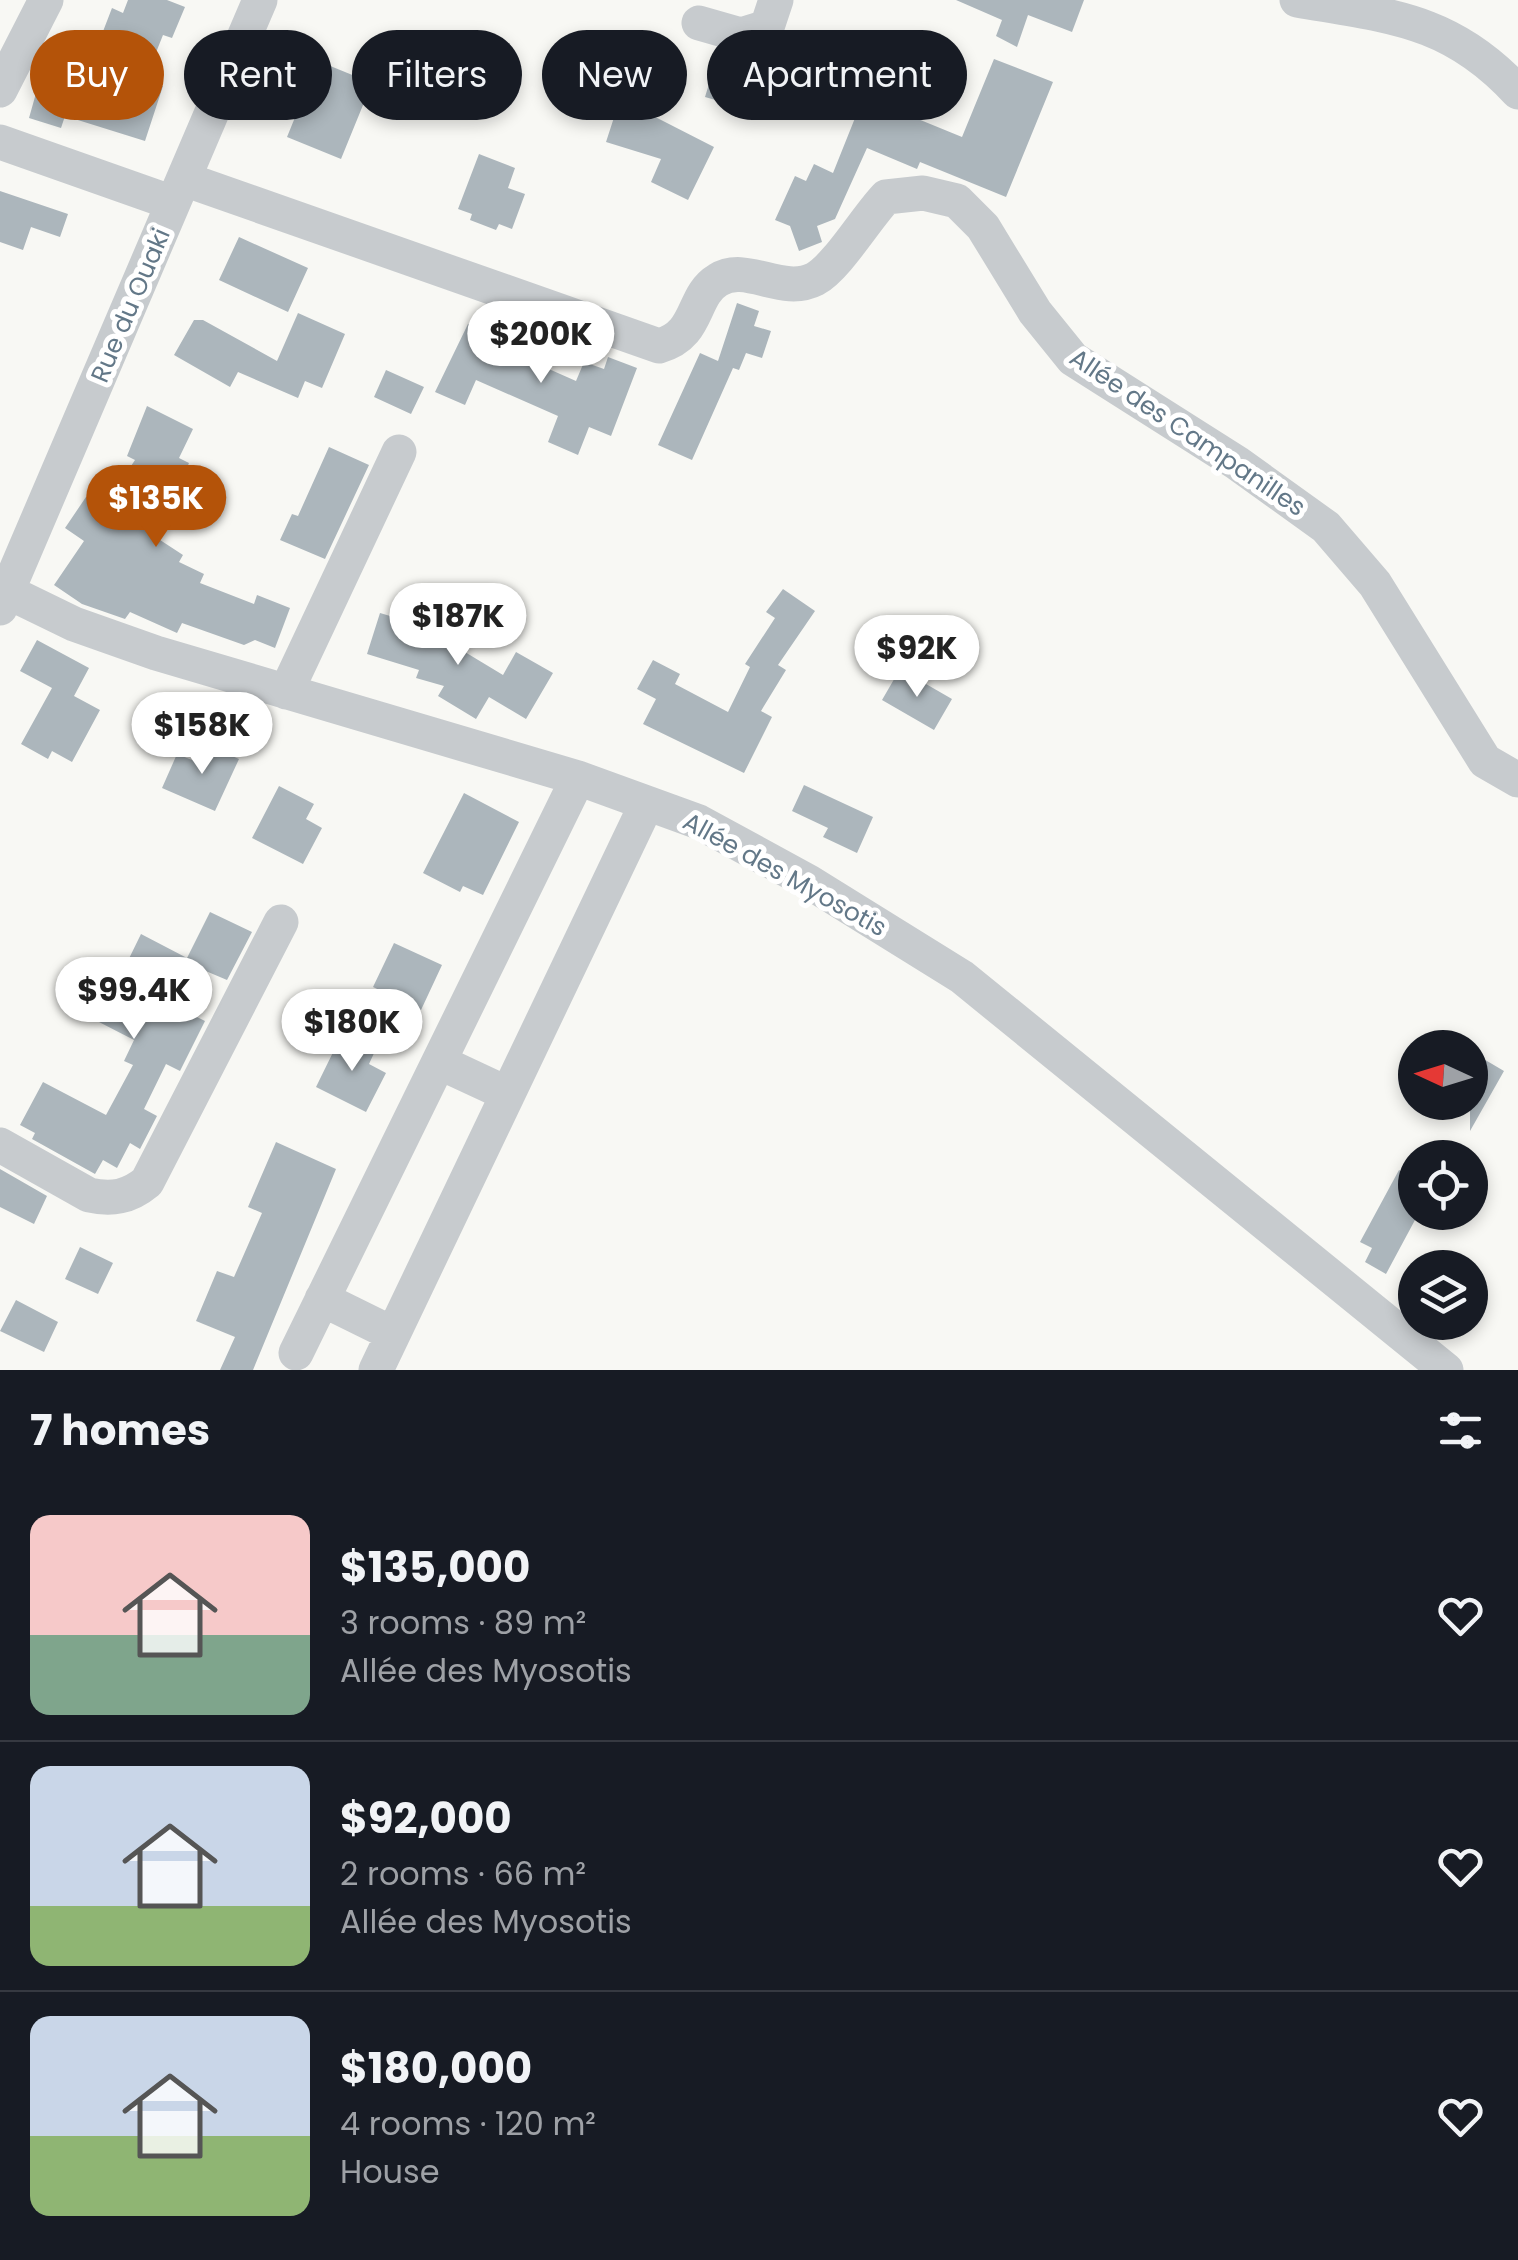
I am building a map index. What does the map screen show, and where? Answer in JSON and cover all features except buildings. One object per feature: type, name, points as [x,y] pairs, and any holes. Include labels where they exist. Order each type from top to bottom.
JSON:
[{"type":"street","points":[[0,90],[46,0]]},
{"type":"street","name":"Rue du Ouaki","points":[[3,596],[260,0]]},
{"type":"street","points":[[698,23],[753,34],[766,28],[776,0]]},
{"type":"street","points":[[1297,0],[1434,28],[1486,58],[1518,92]]},
{"type":"street","points":[[0,142],[179,191]]},
{"type":"street","name":"Allée des Campanilles","points":[[179,191],[659,346],[672,342],[693,322],[708,286],[722,276],[738,275],[778,285],[817,278],[886,198],[922,193],[957,201],[982,227],[1035,312],[1072,359],[1237,463],[1326,527],[1375,584],[1485,761],[1518,780]]},
{"type":"street","points":[[286,692],[399,452]]},
{"type":"street","name":"Allée des Myosotis","points":[[3,596],[90,630],[578,778],[699,822],[809,882],[962,976],[1446,1370]]},
{"type":"street","points":[[296,1353],[578,778]]},
{"type":"street","points":[[376,1370],[647,804]]},
{"type":"street","points":[[0,1145],[89,1194],[105,1198],[135,1192],[147,1182],[282,922]]},
{"type":"street","points":[[439,1062],[508,1094]]},
{"type":"street","points":[[322,1299],[393,1334]]}]
